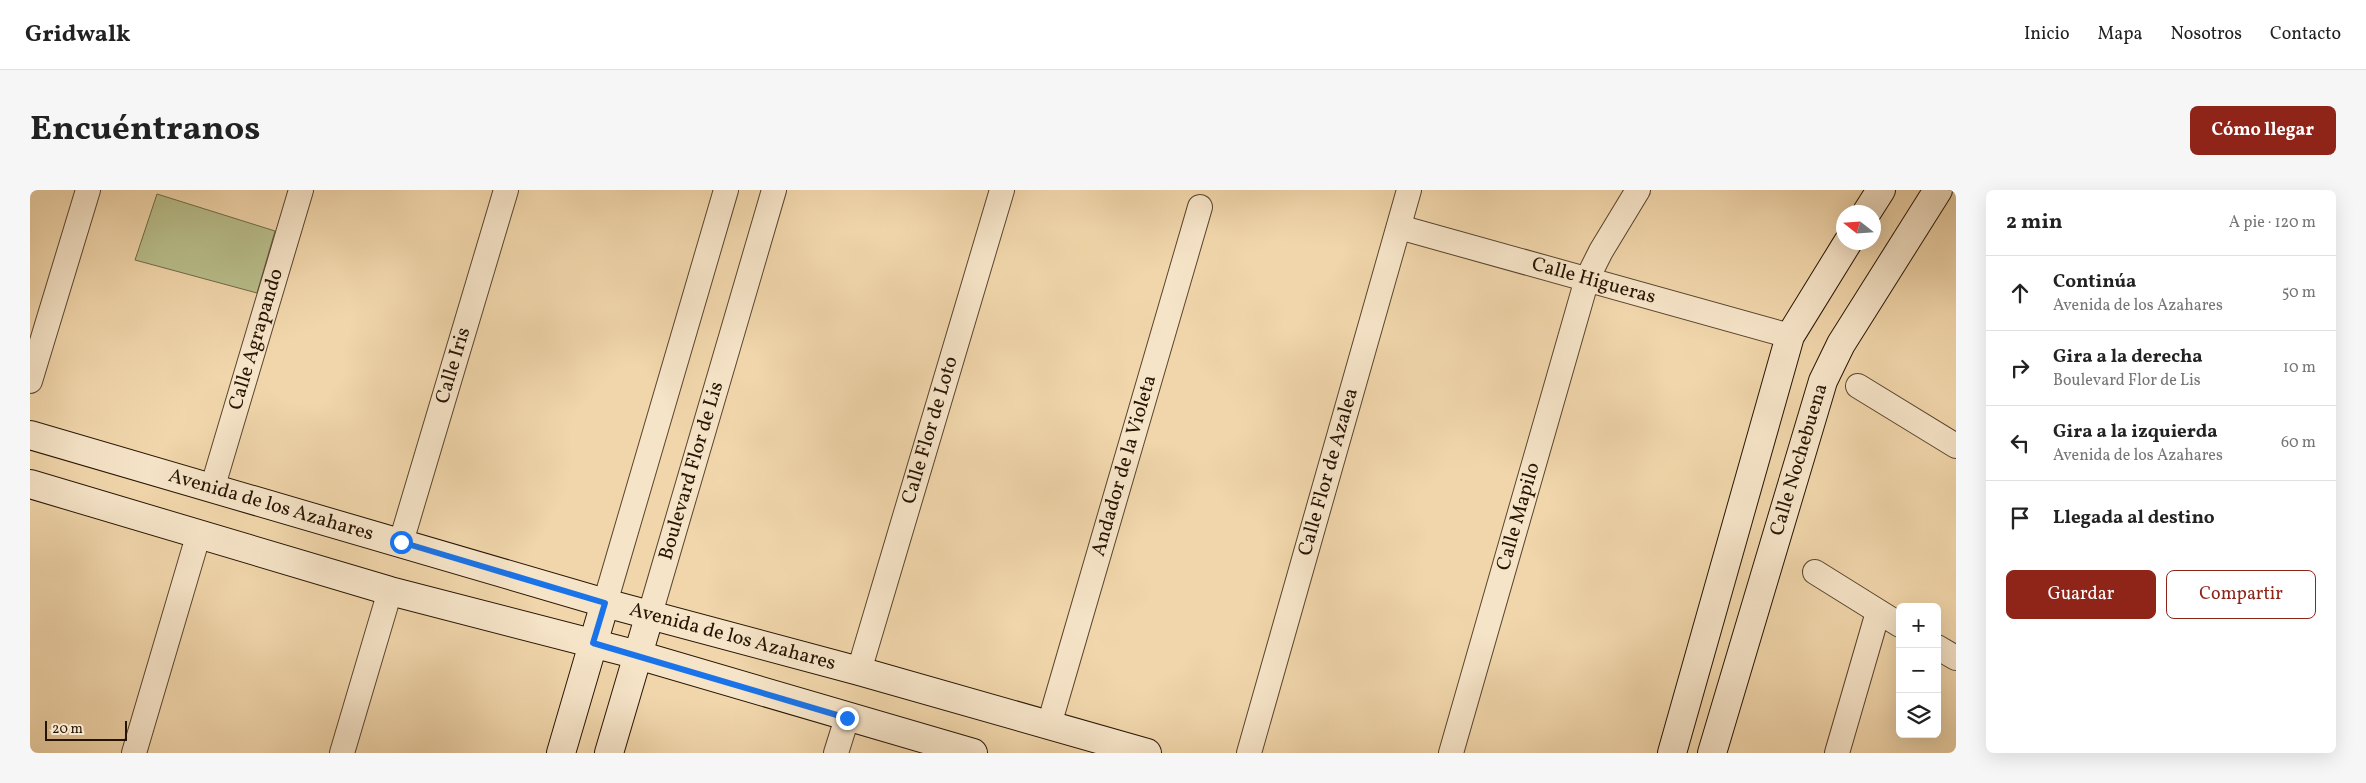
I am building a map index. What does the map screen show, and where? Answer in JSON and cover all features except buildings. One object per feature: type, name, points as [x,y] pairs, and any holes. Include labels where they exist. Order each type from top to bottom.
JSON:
[{"type":"street","points":[[30,381],[88,190]]},
{"type":"street","name":"Calle Agrapando","points":[[212,489],[301,190]]},
{"type":"street","name":"Calle Iris","points":[[401,542],[506,190]]},
{"type":"street","points":[[561,753],[726,190]]},
{"type":"street","name":"Boulevard Flor de Lis","points":[[609,753],[774,190]]},
{"type":"street","name":"Calle Flor de Loto","points":[[859,671],[1002,190]]},
{"type":"street","name":"Calle Flor de Azalea","points":[[1249,753],[1409,190]]},
{"type":"street","name":"Calle Mapilo","points":[[1451,753],[1587,279],[1601,251],[1638,190]]},
{"type":"street","points":[[1871,205],[1881,190]]},
{"type":"street","name":"Calle Nochebuena","points":[[1712,753],[1823,380],[1841,344],[1938,190]]},
{"type":"street","name":"Andador de la Violeta","points":[[1049,724],[1200,207]]},
{"type":"street","name":"Calle Higueras","points":[[1399,227],[1790,336]]},
{"type":"street","points":[[1672,753],[1790,336],[1843,250]]},
{"type":"street","points":[[1858,386],[1956,446]]},
{"type":"street","name":"Avenida de los Azahares","points":[[30,435],[605,603],[859,671],[1147,753]]},
{"type":"street","name":"Avenida de los Azahares","points":[[30,484],[390,591],[638,655],[847,718],[973,753]]},
{"type":"street","points":[[134,753],[199,533]]},
{"type":"street","points":[[1815,572],[1896,622]]},
{"type":"street","points":[[342,753],[390,591]]},
{"type":"street","points":[[1837,753],[1878,612]]},
{"type":"street","points":[[1939,648],[1956,658]]},
{"type":"street","points":[[836,753],[847,718]]},
{"type":"green space","points":[[157,194],[275,231],[257,293],[135,260]]},
{"type":"route","points":[[401,542],[605,603],[593,643],[847,718]]}]
